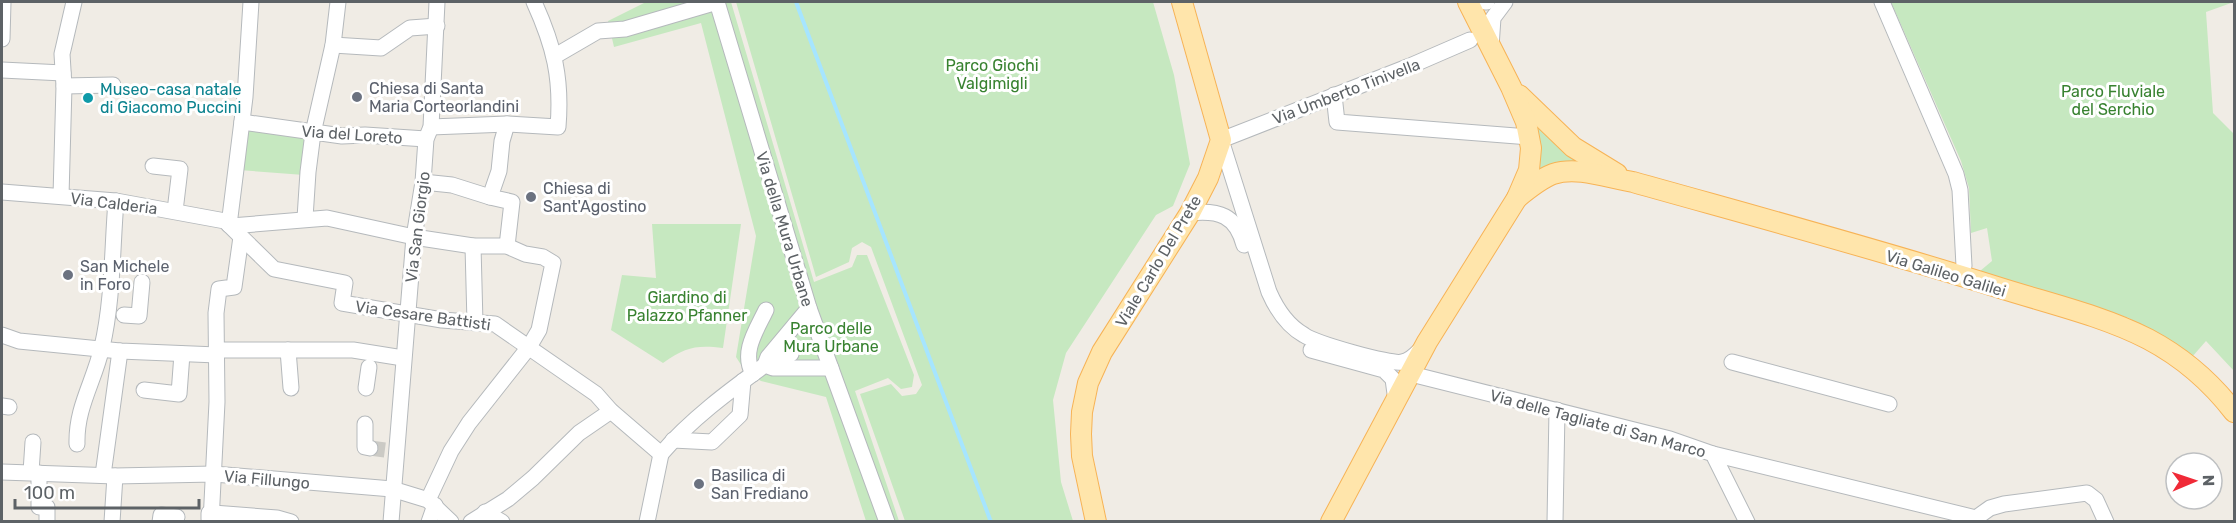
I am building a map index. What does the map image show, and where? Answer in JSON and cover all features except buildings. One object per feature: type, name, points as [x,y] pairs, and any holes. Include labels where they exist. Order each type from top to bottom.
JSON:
[{"type":"main road","points":[[1182,2],[1221,140]]},
{"type":"main road","points":[[1331,522],[1427,342],[1517,198],[1531,162],[1530,137],[1511,87],[1468,2]]},
{"type":"main road","name":"Via Galileo Galilei","points":[[1511,87],[1573,147],[1633,182]]},
{"type":"main road","name":"Viale Carlo Del Prete","points":[[1096,522],[1082,456],[1082,412],[1088,383],[1102,352],[1190,213],[1208,178],[1221,140]]},
{"type":"main road","name":"Via Galileo Galilei","points":[[1517,198],[1548,176],[1567,171],[1633,182],[1958,270],[1982,283],[2098,320],[2148,339],[2198,373],[2235,412]]},
{"type":"street","points":[[2,39],[3,2]]},
{"type":"street","points":[[61,196],[64,48],[74,2]]},
{"type":"street","points":[[251,2],[247,75],[232,227],[234,287],[219,289],[217,301],[211,519],[277,518],[291,522]]},
{"type":"street","points":[[305,218],[313,133],[333,45],[338,2]]},
{"type":"street","name":"Via San Giorgio","points":[[391,522],[414,237],[429,133],[437,2]]},
{"type":"street","points":[[534,2],[555,56],[598,31],[625,29],[717,2]]},
{"type":"street","name":"Via della Mura Urbane","points":[[717,2],[809,308],[887,522]]},
{"type":"street","points":[[1491,47],[1493,18],[1505,2]]},
{"type":"street","points":[[1882,2],[1956,174],[1960,190],[1958,270]]},
{"type":"street","points":[[333,45],[381,48],[410,28],[436,26]]},
{"type":"street","name":"Via Umberto Tinivella","points":[[1221,140],[1470,40]]},
{"type":"street","name":"Via del Loreto","points":[[242,122],[342,136],[429,133],[507,124],[558,127],[560,99],[555,56]]},
{"type":"street","points":[[2,70],[113,85]]},
{"type":"street","points":[[1334,95],[1337,122],[1530,137]]},
{"type":"street","points":[[490,197],[499,171],[502,141],[507,124]]},
{"type":"street","points":[[1221,140],[1266,287],[1277,308],[1295,328],[1313,340],[1393,363],[1409,360],[1427,342]]},
{"type":"street","points":[[153,166],[180,169],[175,211]]},
{"type":"street","points":[[423,182],[452,185],[512,202],[507,246]]},
{"type":"street","name":"Via Calderia","points":[[2,192],[116,201],[175,211],[232,227],[305,218],[327,218],[414,237],[473,246],[507,246],[525,254],[543,257],[553,263],[539,330],[529,347]]},
{"type":"street","points":[[77,444],[77,425],[102,348],[108,312],[116,201]]},
{"type":"street","points":[[1190,213],[1214,213],[1228,218],[1236,225],[1260,295],[1273,318],[1286,332],[1296,341],[1322,354],[1384,370],[1393,379],[1396,401]]},
{"type":"street","name":"Via Cesare Battisti","points":[[232,227],[274,269],[345,283],[342,303],[408,315],[495,324],[596,394],[661,454]]},
{"type":"street","points":[[473,246],[475,323]]},
{"type":"street","points":[[124,315],[139,316],[142,282]]},
{"type":"street","points":[[647,522],[661,454],[673,440],[754,373],[809,308]]},
{"type":"street","points":[[754,373],[748,364],[748,350],[766,310]]},
{"type":"street","points":[[2,335],[19,341],[120,351],[182,354],[353,350],[371,358],[403,358]]},
{"type":"street","points":[[429,522],[431,503],[451,452],[477,410],[497,389],[529,347]]},
{"type":"street","points":[[288,350],[291,388]]},
{"type":"street","points":[[112,522],[109,475],[120,351]]},
{"type":"street","points":[[144,390],[179,394],[182,354]]},
{"type":"street","points":[[673,440],[712,442],[740,415],[754,373],[791,354]]},
{"type":"street","points":[[366,388],[371,358]]},
{"type":"street","points":[[1732,362],[1889,404]]},
{"type":"street","points":[[754,373],[773,368],[831,368]]},
{"type":"street","name":"Via delle Tagliate di San Marco","points":[[1411,374],[1557,410],[1670,440],[1713,454],[1747,522]]},
{"type":"street","points":[[1555,522],[1557,410]]},
{"type":"street","points":[[471,522],[508,499],[579,434],[612,411]]},
{"type":"street","points":[[365,424],[365,447],[370,448]]},
{"type":"street","points":[[33,442],[39,507],[47,507],[47,522]]},
{"type":"street","points":[[1713,454],[1976,518],[1990,508],[2004,504],[2086,493],[2096,500],[2106,522]]},
{"type":"street","name":"Via Fillungo","points":[[2,472],[109,475],[214,474],[392,489],[431,503],[451,522]]},
{"type":"street","points":[[485,512],[502,522]]},
{"type":"street","points":[[160,522],[161,515],[177,517]]},
{"type":"green space","name":"Parco delle Mura Urbane","points":[[646,2],[731,2],[814,282],[852,267],[857,255],[867,255],[914,375],[912,387],[901,389],[888,378],[855,391],[899,521],[866,521],[826,397],[761,381],[745,371],[736,357],[756,236],[701,23],[614,47],[608,21]]},
{"type":"green space","name":"Parco Giochi Valgimigli","points":[[736,2],[1153,2],[1174,75],[1190,164],[1173,206],[1156,215],[1066,353],[1053,400],[1061,482],[1073,521],[905,521],[860,394],[891,384],[902,396],[916,394],[922,385],[871,247],[862,242],[852,248],[849,262],[816,277]]},
{"type":"green space","name":"Parco Fluviale del Serchio","points":[[1891,2],[2234,2],[2206,12],[2213,113],[2234,134],[2234,371],[2206,341],[2192,357],[2129,318],[1980,271],[1992,261],[1987,228],[1971,233],[1969,188],[1961,161]]},
{"type":"green space","points":[[1537,125],[1587,163],[1538,177],[1540,149]]},
{"type":"green space","points":[[244,129],[308,137],[304,175],[239,170]]},
{"type":"green space","name":"Giardino di Palazzo Pfanner","points":[[652,224],[741,224],[723,348],[692,348],[678,353],[663,363],[611,330],[622,275],[656,278]]},
{"type":"waterway","points":[[796,2],[991,522]]},
{"type":"tunnel","points":[[370,448],[393,451]]},
{"type":"place","name":"Chiesa di Santa Maria Corteorlandini","points":[[357,97]]},
{"type":"place","name":"Museo-casa natale di Giacomo Puccini","points":[[88,98]]},
{"type":"place","name":"Chiesa di Sant'Agostino","points":[[531,197]]},
{"type":"place","name":"San Michele in Foro","points":[[68,275]]},
{"type":"place","name":"Basilica di San Frediano","points":[[699,484]]}]
